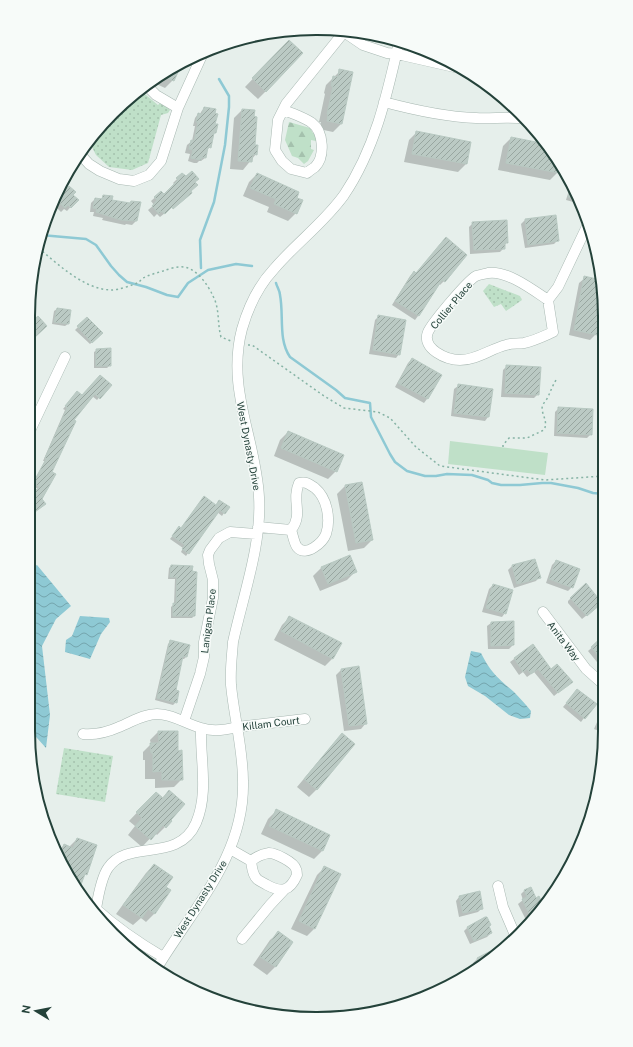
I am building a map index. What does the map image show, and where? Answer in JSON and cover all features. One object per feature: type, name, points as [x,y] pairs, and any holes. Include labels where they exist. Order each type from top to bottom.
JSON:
[{"type":"street","points":[[283,110],[312,123],[319,130],[321,141],[320,157],[316,166],[307,172],[291,169],[282,161],[276,150],[278,120],[283,110],[286,104],[339,36]]},
{"type":"street","points":[[351,37],[363,45],[387,53],[441,64]]},
{"type":"street","name":"West Dynasty Drive","points":[[159,964],[207,891],[230,850],[241,809],[243,795],[242,764],[231,685],[231,658],[233,642],[258,531],[259,512],[258,484],[237,382],[237,359],[242,328],[249,308],[273,269],[322,222],[343,196],[361,166],[374,135],[398,47]]},
{"type":"street","points":[[84,158],[100,172],[119,179],[134,181],[149,175],[161,161],[178,108],[200,60]]},
{"type":"street","points":[[150,89],[156,95],[178,108]]},
{"type":"street","points":[[384,102],[446,116],[517,118]]},
{"type":"street","points":[[548,300],[558,287],[584,231]]},
{"type":"street","name":"Collier Place","points":[[488,273],[506,276],[525,285],[548,300],[553,332],[525,343],[507,344],[485,354],[460,360],[448,358],[438,353],[429,345],[427,339],[428,332],[458,294],[476,276],[488,273]]},
{"type":"street","points":[[35,420],[65,357]]},
{"type":"street","points":[[299,483],[308,483],[318,490],[326,506],[328,515],[326,534],[317,546],[307,551],[301,550],[297,547],[291,530],[296,523],[296,489],[299,483]]},
{"type":"street","name":"Lanigan Place","points":[[184,721],[200,674],[204,657],[204,642],[213,598],[213,580],[208,555],[214,543],[230,532],[291,530]]},
{"type":"street","name":"Anita Way","points":[[542,612],[586,669],[598,680]]},
{"type":"street","name":"Killam Court","points":[[83,734],[100,734],[110,731],[149,714],[164,715],[201,728],[227,730],[237,727],[305,719]]},
{"type":"street","points":[[97,906],[107,869],[114,860],[124,855],[163,848],[175,844],[187,836],[197,821],[201,803],[203,778],[201,728]]},
{"type":"street","points":[[230,850],[251,861]]},
{"type":"street","points":[[242,939],[270,905],[284,890],[289,887],[297,875],[296,868],[293,864],[273,853],[260,855],[251,861]]},
{"type":"street","points":[[251,861],[252,872],[257,879],[274,888],[284,890]]},
{"type":"street","points":[[498,886],[503,907],[515,931]]},
{"type":"street","points":[[108,919],[140,944],[163,957]]},
{"type":"path","points":[[43,252],[83,282],[97,288],[114,290],[138,283],[143,278],[173,268],[184,267],[192,270],[203,280],[214,297],[218,308],[219,331],[221,337],[228,340]]},
{"type":"path","points":[[246,345],[252,345],[324,396],[344,408],[376,412],[390,418],[416,447],[440,466],[544,480],[598,476]]},
{"type":"path","points":[[503,447],[505,442],[511,437],[525,439],[544,430],[546,425],[542,408],[548,397],[548,392],[556,380]]},
{"type":"green space","points":[[144,94],[158,105],[161,102],[170,110],[168,113],[161,115],[148,163],[132,170],[109,167],[96,155],[92,147],[93,145],[117,117]]},
{"type":"green space","points":[[289,122],[310,128],[313,133],[317,134],[316,141],[311,140],[311,149],[314,150],[308,161],[304,164],[298,158],[292,156],[285,140]]},
{"type":"green space","points":[[489,284],[520,296],[522,300],[506,311],[501,304],[494,307],[483,291]]},
{"type":"green space","points":[[450,441],[548,453],[545,475],[448,464]]},
{"type":"green space","points":[[64,748],[113,756],[105,802],[56,794]]},
{"type":"water","points":[[37,565],[71,606],[56,619],[42,646],[50,715],[46,748],[35,736],[35,566]]},
{"type":"water","points":[[80,616],[109,618],[110,622],[101,634],[90,659],[65,652],[66,640],[72,636]]},
{"type":"water","points":[[471,651],[481,653],[495,675],[514,692],[531,711],[530,718],[520,719],[509,715],[485,696],[468,686],[465,677]]},
{"type":"building","points":[[289,40],[303,53],[266,92],[252,78]]},
{"type":"building","points":[[339,69],[353,72],[342,124],[327,121],[333,86],[331,86],[333,76],[338,77]]},
{"type":"building","points":[[178,72],[174,81],[167,78]]},
{"type":"building","points":[[204,107],[216,109],[215,113],[218,114],[215,124],[218,124],[216,133],[214,133],[211,148],[208,147],[206,158],[202,157],[201,160],[191,158],[193,150],[189,149],[191,140],[194,141],[198,122],[196,122],[198,113],[202,114]]},
{"type":"building","points":[[242,109],[255,110],[254,116],[257,117],[255,145],[258,145],[257,155],[253,154],[252,162],[238,161]]},
{"type":"building","points":[[416,131],[471,142],[467,164],[412,154]]},
{"type":"building","points":[[511,137],[538,142],[558,173],[506,163]]},
{"type":"building","points":[[192,171],[199,179],[195,182],[198,185],[191,191],[192,193],[173,209],[172,207],[165,214],[161,211],[159,214],[152,206],[157,200],[154,197],[161,191],[164,194],[178,180],[176,178],[182,173],[186,176]]},
{"type":"building","points":[[257,173],[299,192],[297,198],[303,200],[297,214],[274,204],[276,199],[250,188]]},
{"type":"building","points":[[69,186],[76,192],[73,195],[79,200],[71,208],[68,205],[65,208],[59,203],[67,188]]},
{"type":"building","points":[[103,195],[113,196],[112,200],[130,203],[131,201],[141,202],[137,221],[121,220],[96,212],[97,209],[93,208],[95,198],[102,199]]},
{"type":"building","points":[[556,215],[559,241],[528,245],[525,219]]},
{"type":"building","points":[[507,220],[508,243],[505,243],[505,249],[474,250],[472,222]]},
{"type":"building","points":[[446,237],[467,255],[445,282],[442,280],[419,316],[395,301],[414,271],[416,273]]},
{"type":"building","points":[[584,276],[596,279],[598,316],[597,335],[574,330]]},
{"type":"building","points":[[57,308],[71,310],[69,324],[54,322]]},
{"type":"building","points":[[378,315],[406,320],[400,355],[373,350]]},
{"type":"building","points":[[38,316],[47,326],[35,337],[35,319]]},
{"type":"building","points":[[87,317],[103,333],[92,343],[77,326]]},
{"type":"building","points":[[111,348],[111,366],[96,366],[96,349]]},
{"type":"building","points":[[412,358],[442,375],[428,399],[398,383]]},
{"type":"building","points":[[506,365],[541,367],[539,395],[505,393]]},
{"type":"building","points":[[100,375],[112,385],[100,399],[95,394],[74,420],[76,421],[52,472],[56,474],[42,499],[46,504],[35,512],[35,490],[40,487],[35,484],[35,479],[46,459],[45,458],[67,408],[65,406],[77,391],[82,395]]},
{"type":"building","points":[[458,384],[493,389],[489,417],[454,413]]},
{"type":"building","points":[[558,407],[593,409],[592,435],[557,433]]},
{"type":"building","points":[[288,431],[344,455],[337,472],[281,448]]},
{"type":"building","points":[[362,482],[373,540],[356,543],[345,485]]},
{"type":"building","points":[[204,496],[216,505],[219,500],[230,507],[225,514],[220,510],[189,554],[182,549],[185,545],[172,536],[179,526],[181,528]]},
{"type":"building","points":[[350,555],[357,572],[328,584],[321,567]]},
{"type":"building","points":[[535,559],[541,578],[517,584],[512,565]]},
{"type":"building","points":[[556,560],[580,569],[573,588],[549,579]]},
{"type":"building","points":[[171,565],[193,566],[192,571],[197,572],[195,616],[173,616],[173,603],[176,604],[177,577],[170,577]]},
{"type":"building","points":[[586,583],[598,598],[598,606],[587,616],[570,598]]},
{"type":"building","points":[[493,584],[513,590],[506,614],[486,608]]},
{"type":"building","points":[[289,616],[342,643],[333,659],[281,631]]},
{"type":"building","points":[[514,621],[514,645],[491,646],[491,622]]},
{"type":"building","points":[[170,640],[190,645],[187,657],[183,656],[176,690],[179,691],[177,703],[157,698]]},
{"type":"building","points":[[598,641],[598,656],[591,647]]},
{"type":"building","points":[[533,644],[551,669],[557,664],[573,682],[558,693],[538,669],[531,674],[527,669],[523,672],[514,658]]},
{"type":"building","points":[[359,666],[367,724],[349,726],[341,669]]},
{"type":"building","points":[[577,689],[597,704],[585,719],[566,703]]},
{"type":"building","points":[[158,731],[178,731],[178,751],[182,750],[183,780],[162,780],[162,771],[153,772],[153,753],[151,753],[150,743],[159,743]]},
{"type":"building","points":[[342,733],[355,744],[317,790],[304,779]]},
{"type":"building","points":[[169,790],[185,804],[166,828],[163,825],[151,840],[135,826],[142,818],[136,812],[156,792],[163,798]]},
{"type":"building","points":[[276,809],[330,835],[323,851],[269,826]]},
{"type":"building","points":[[77,838],[97,845],[87,875],[85,874],[81,885],[62,850],[64,844],[73,848]]},
{"type":"building","points":[[154,864],[173,877],[166,887],[171,890],[155,914],[148,909],[142,918],[123,905]]},
{"type":"building","points":[[324,866],[341,874],[315,929],[299,921]]},
{"type":"building","points":[[531,887],[536,898],[539,896],[541,901],[529,914],[522,899],[527,897],[524,890]]},
{"type":"building","points":[[480,891],[483,909],[463,913],[459,896]]},
{"type":"building","points":[[487,917],[491,925],[489,926],[492,933],[474,941],[467,927]]},
{"type":"building","points":[[278,931],[293,942],[276,967],[260,957]]},
{"type":"building","points":[[493,950],[478,961],[477,958]]},
{"type":"waterway","points":[[201,268],[200,240],[214,202],[225,145],[229,107],[229,96],[219,79]]},
{"type":"waterway","points":[[47,236],[86,239],[96,245],[111,266],[127,282],[178,297],[188,283],[208,270],[236,264],[252,266]]},
{"type":"waterway","points":[[276,283],[280,294],[284,343],[290,357],[345,398],[370,403],[371,417],[390,454],[395,462],[407,471],[425,476],[447,474],[472,475],[501,485],[551,483],[598,493]]}]
